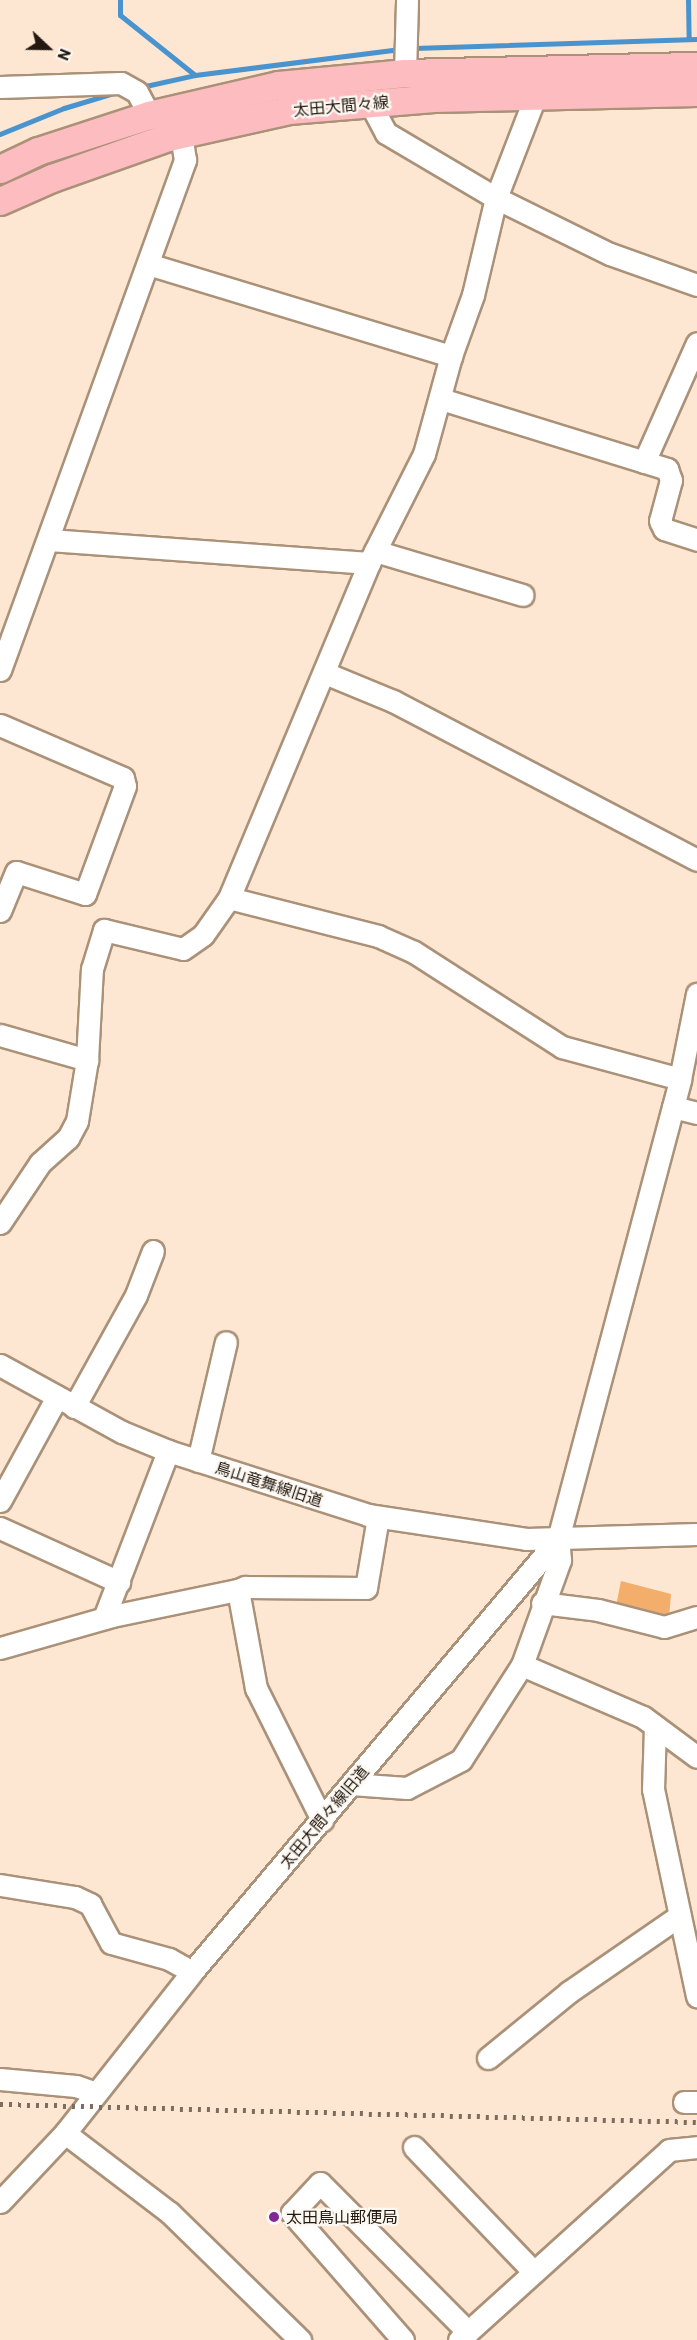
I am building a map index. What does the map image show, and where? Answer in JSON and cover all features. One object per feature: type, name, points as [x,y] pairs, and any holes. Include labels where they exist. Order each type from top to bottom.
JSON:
[{"type":"main road","name":"太田大間々線","points":[[0,169],[38,151],[149,115],[278,85],[405,73],[697,66]]},
{"type":"main road","name":"太田大間々線","points":[[0,201],[52,178],[181,134],[289,111],[434,98],[697,92]]},
{"type":"street","points":[[405,73],[407,0]]},
{"type":"street","points":[[0,87],[121,83],[137,92],[149,115]]},
{"type":"street","points":[[0,1223],[46,1155],[68,1138],[77,1121],[87,1060],[92,969],[104,930],[183,949],[203,935],[229,898],[372,557],[424,454],[451,357],[473,295],[496,198],[535,97]]},
{"type":"street","points":[[370,103],[386,133],[496,198],[610,254],[697,285]]},
{"type":"street","points":[[1,668],[50,540],[185,160],[181,134]]},
{"type":"street","points":[[148,264],[451,357]]},
{"type":"street","points":[[644,462],[697,343]]},
{"type":"street","points":[[441,399],[667,469],[671,480],[660,521],[664,529],[697,540]]},
{"type":"street","points":[[50,540],[372,557],[523,595]]},
{"type":"street","points":[[325,673],[393,701],[697,860]]},
{"type":"street","points":[[0,725],[123,778],[125,786],[85,894],[16,872],[0,911]]},
{"type":"street","points":[[229,898],[378,936],[414,952],[562,1047],[680,1079]]},
{"type":"street","points":[[351,1784],[407,1788],[461,1760],[522,1665],[542,1603],[560,1560],[558,1539],[673,1107],[697,994]]},
{"type":"street","points":[[0,1035],[87,1060]]},
{"type":"street","points":[[673,1107],[697,1113]]},
{"type":"street","points":[[0,1500],[136,1295],[153,1251]]},
{"type":"street","points":[[198,1461],[226,1342]]},
{"type":"street","name":"鳥山竜舞線旧道","points":[[0,1365],[66,1402],[168,1451],[198,1461],[378,1517],[526,1539],[558,1539]]},
{"type":"street","points":[[104,1618],[168,1451]]},
{"type":"street","points":[[0,1648],[104,1618],[244,1587],[366,1588],[378,1517]]},
{"type":"street","points":[[0,1528],[119,1582]]},
{"type":"street","points":[[558,1539],[697,1534]]},
{"type":"street","name":"太田大間々線旧道","points":[[0,2202],[64,2133],[192,1972],[322,1821],[558,1539]]},
{"type":"street","points":[[238,1590],[256,1688],[322,1821]]},
{"type":"street","points":[[542,1603],[598,1610],[664,1627],[697,1617]]},
{"type":"street","points":[[522,1665],[582,1688],[655,1726],[697,1757]]},
{"type":"street","points":[[655,1726],[653,1789],[697,1996]]},
{"type":"street","points":[[0,1885],[75,1897],[90,1904],[111,1943],[169,1959],[192,1972]]},
{"type":"street","points":[[488,2058],[569,1992],[680,1916]]},
{"type":"street","points":[[0,2079],[76,2086],[96,2093]]},
{"type":"street","points":[[64,2133],[170,2213],[300,2340]]},
{"type":"street","points":[[403,2340],[292,2213],[320,2184],[464,2336],[669,2150],[697,2147]]},
{"type":"street","points":[[414,2148],[534,2272]]},
{"type":"building","points":[[621,1581],[671,1594],[669,1618],[616,1606]]},
{"type":"waterway","points":[[120,0],[120,15],[195,75],[400,49]]},
{"type":"waterway","points":[[688,0],[689,39]]},
{"type":"waterway","points":[[414,45],[414,48],[697,39]]},
{"type":"waterway","points":[[141,87],[195,75]]},
{"type":"waterway","points":[[0,134],[64,108],[117,92]]},
{"type":"railway","points":[[0,2104],[697,2122]]},
{"type":"place","name":"太田鳥山郵便局","points":[[274,2217]]}]
